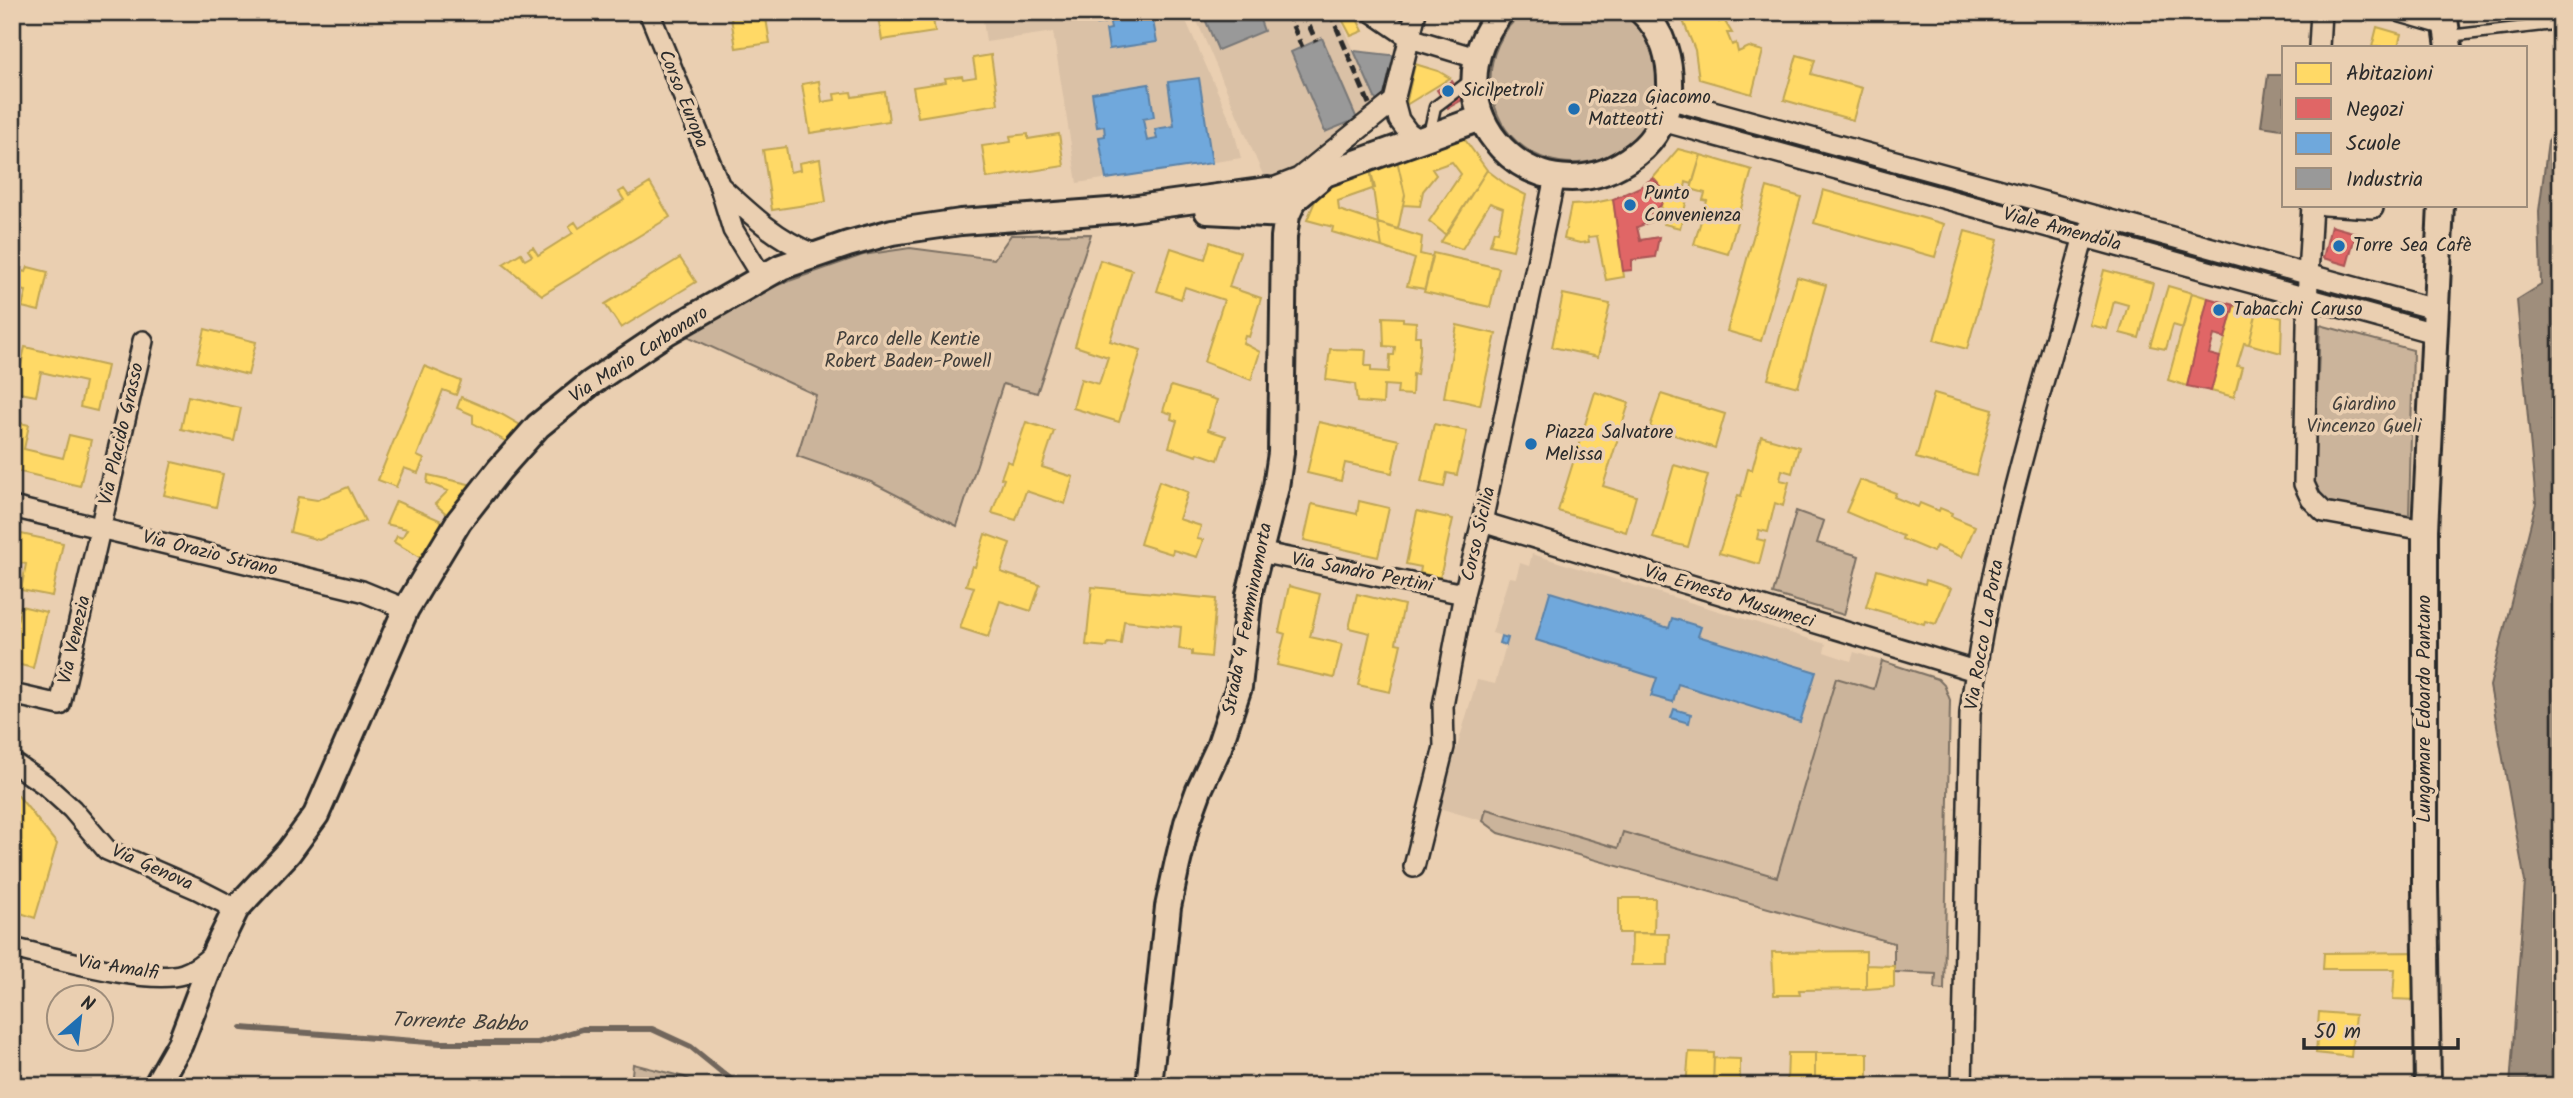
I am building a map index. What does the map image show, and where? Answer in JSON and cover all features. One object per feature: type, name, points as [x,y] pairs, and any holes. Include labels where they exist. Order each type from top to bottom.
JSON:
[{"type":"street","name":"Corso Europa","points":[[649,12],[719,184],[733,230],[763,279]]},
{"type":"street","points":[[1372,12],[1410,38],[1468,62]]},
{"type":"street","points":[[1293,198],[1394,101],[1416,12]]},
{"type":"street","points":[[1470,122],[1475,98],[1468,62],[1501,12]]},
{"type":"street","points":[[1470,122],[1552,189],[1618,168],[1644,148],[1666,110],[1670,70],[1663,43],[1649,18],[1642,12]]},
{"type":"street","points":[[2319,46],[2321,12]]},
{"type":"street","points":[[2402,12],[2447,30]]},
{"type":"street","points":[[1394,101],[1408,132],[1425,139]]},
{"type":"street","name":"Viale Amendola","points":[[1666,110],[1696,106],[2308,275],[2434,321]]},
{"type":"street","name":"Viale Amendola","points":[[1666,110],[1689,128],[2308,298],[2434,321]]},
{"type":"street","points":[[1122,210],[1240,211],[1293,198],[1325,174],[1470,122]]},
{"type":"street","points":[[719,184],[765,227],[790,245],[814,254]]},
{"type":"street","name":"Corso Sicilia","points":[[1414,867],[1444,747],[1443,706],[1464,594],[1482,522],[1552,189]]},
{"type":"street","points":[[1122,210],[1268,190],[1293,198]]},
{"type":"street","name":"Strada 4 Femminamorta","points":[[1149,1086],[1170,897],[1187,823],[1219,747],[1239,687],[1249,595],[1276,487],[1281,453],[1284,237],[1293,198]]},
{"type":"street","points":[[2312,206],[2304,484],[2311,499],[2324,512],[2425,530]]},
{"type":"street","points":[[2341,206],[2373,208]]},
{"type":"street","name":"Lungomare Edoardo Pantano","points":[[2428,1086],[2425,530],[2441,206]]},
{"type":"street","name":"Via Mario Carbonaro","points":[[156,1086],[180,1044],[216,950],[236,909],[289,852],[316,815],[406,608],[459,521],[538,426],[591,383],[667,332],[781,267],[814,254],[891,232],[961,222],[1122,210]]},
{"type":"street","points":[[2084,236],[2101,218]]},
{"type":"street","name":"Via Rocco La Porta","points":[[1962,1086],[1970,713],[1975,671],[2007,515],[2084,236]]},
{"type":"street","name":"Via Placido Grasso","points":[[100,527],[143,341]]},
{"type":"street","name":"Via Orazio Strano","points":[[12,507],[362,591],[406,608]]},
{"type":"street","name":"Via Ernesto Musumeci","points":[[1482,522],[1975,671]]},
{"type":"street","name":"Via Venezia","points":[[12,694],[60,705],[100,527]]},
{"type":"street","name":"Via Sandro Pertini","points":[[1259,552],[1464,594]]},
{"type":"street","name":"Via Genova","points":[[12,762],[44,784],[72,809],[107,850],[236,909]]},
{"type":"street","name":"Via Amalfi","points":[[12,948],[146,977],[184,974],[203,965],[216,950]]},
{"type":"street","points":[[166,1086],[180,1044]]},
{"type":"lane","points":[[2447,30],[2561,23]]},
{"type":"lane","points":[[1425,139],[1435,107],[1468,62]]},
{"type":"shaded area","points":[[982,12],[1182,12],[1232,124],[1241,158],[1077,183],[1053,32],[986,42]]},
{"type":"shaded area","points":[[1193,12],[1337,12],[1379,107],[1282,178],[1266,182]]},
{"type":"shaded area","points":[[2268,75],[2282,75],[2282,128],[2261,126]]},
{"type":"shaded area","points":[[2561,126],[2561,1086],[2510,1086],[2525,882],[2490,686],[2536,503],[2517,300],[2541,285],[2539,211],[2548,142]]},
{"type":"shaded area","points":[[1532,554],[1826,644],[1824,652],[1851,661],[1854,652],[1882,661],[1874,689],[1836,679],[1777,877],[1624,832],[1618,848],[1487,809],[1483,821],[1439,808],[1477,680],[1495,684],[1508,638],[1492,633],[1509,577],[1516,578],[1520,563],[1529,566]]},
{"type":"green space","points":[[1525,12],[1622,12],[1635,24],[1650,45],[1657,70],[1654,107],[1638,136],[1613,154],[1583,162],[1552,160],[1524,147],[1502,123],[1491,87],[1494,55],[1503,35]]},
{"type":"green space","name":"Parco delle Kentie Robert Baden-Powell","points":[[1091,234],[1037,393],[1003,384],[957,526],[871,482],[797,456],[816,395],[687,336],[772,287],[863,255],[910,248],[994,259],[1011,235]]},
{"type":"green space","name":"Giardino Vincenzo Gueli","points":[[2320,325],[2413,350],[2409,518],[2329,504],[2318,492],[2314,481]]},
{"type":"green space","points":[[1796,511],[1824,521],[1817,543],[1859,556],[1844,615],[1773,594]]},
{"type":"green space","points":[[1882,661],[1938,679],[1944,685],[1950,700],[1944,990],[1935,989],[1936,974],[1894,972],[1894,943],[1499,833],[1483,821],[1486,809],[1618,848],[1623,832],[1777,877],[1836,678],[1874,689]]},
{"type":"green space","points":[[633,1064],[684,1077],[702,1086],[631,1086]]},
{"type":"building: Abitazioni","points":[[730,12],[765,12],[770,43],[736,48]]},
{"type":"building: Abitazioni","points":[[877,12],[932,12],[935,32],[882,40]]},
{"type":"building: Abitazioni","points":[[1451,12],[1470,12],[1468,17]]},
{"type":"building: Abitazioni","points":[[1677,12],[1714,12],[1719,22],[1724,20],[1732,33],[1727,33],[1732,45],[1736,43],[1738,52],[1749,47],[1763,51],[1752,94],[1699,79],[1695,50]]},
{"type":"building: Abitazioni","points":[[2473,12],[2498,12],[2498,15],[2474,18]]},
{"type":"building: Abitazioni","points":[[1355,15],[1363,31],[1351,36],[1343,21]]},
{"type":"building: Abitazioni","points":[[2377,27],[2401,34],[2398,46],[2372,46]]},
{"type":"building: Abitazioni","points":[[991,55],[998,104],[918,117],[913,87],[946,82],[945,78],[976,77],[973,58]]},
{"type":"building: Abitazioni","points":[[1797,55],[1815,60],[1811,74],[1862,88],[1853,120],[1784,100]]},
{"type":"building: Abitazioni","points":[[1415,64],[1450,78],[1406,105]]},
{"type":"building: Abitazioni","points":[[819,81],[822,102],[835,100],[834,94],[851,92],[852,97],[885,92],[889,121],[810,133],[802,84]]},
{"type":"building: Abitazioni","points":[[1028,134],[1028,139],[1059,134],[1064,166],[987,178],[982,146],[1011,142],[1010,136]]},
{"type":"building: Abitazioni","points":[[1463,137],[1487,170],[1446,235],[1429,221],[1461,174],[1452,162],[1432,169],[1436,175],[1423,191],[1420,206],[1403,205],[1405,195],[1397,160]]},
{"type":"building: Abitazioni","points":[[786,147],[790,172],[800,170],[799,163],[820,159],[826,202],[772,210],[763,150]]},
{"type":"building: Abitazioni","points":[[1678,149],[1701,155],[1692,184],[1686,182],[1683,198],[1687,199],[1680,228],[1664,224],[1661,205],[1665,192],[1653,178]]},
{"type":"building: Abitazioni","points":[[1701,155],[1752,170],[1728,254],[1694,244],[1707,201],[1703,200],[1705,193],[1691,189]]},
{"type":"building: Abitazioni","points":[[1397,160],[1405,195],[1398,229],[1378,223],[1370,168]]},
{"type":"building: Abitazioni","points":[[1370,168],[1375,188],[1338,201],[1339,210],[1378,223],[1382,247],[1332,232],[1333,227],[1307,220],[1315,201],[1332,182]]},
{"type":"building: Abitazioni","points":[[1487,170],[1508,186],[1526,195],[1513,250],[1490,245],[1494,231],[1498,232],[1503,208],[1490,203],[1462,249],[1441,242]]},
{"type":"building: Abitazioni","points":[[650,183],[670,217],[542,295],[503,264],[521,253],[525,260],[532,256],[528,250],[533,247],[538,255],[573,233],[569,226],[575,222],[579,228],[624,200],[619,192],[624,189],[629,196]]},
{"type":"building: Abitazioni","points":[[1767,187],[1801,197],[1761,341],[1727,331]]},
{"type":"building: Abitazioni","points":[[1823,190],[1944,224],[1935,257],[1814,223]]},
{"type":"building: Abitazioni","points":[[1613,199],[1624,277],[1606,280],[1597,236],[1588,237],[1589,242],[1580,243],[1564,239],[1571,205]]},
{"type":"building: Abitazioni","points":[[1378,223],[1422,237],[1420,254],[1433,257],[1425,289],[1407,286],[1415,259],[1382,247]]},
{"type":"building: Abitazioni","points":[[1965,231],[1998,240],[1967,349],[1934,340]]},
{"type":"building: Abitazioni","points":[[1210,242],[1240,252],[1229,287],[1261,298],[1249,337],[1245,336],[1243,343],[1260,352],[1251,380],[1204,362],[1224,300],[1185,287],[1181,299],[1157,291],[1171,248],[1205,259]]},
{"type":"building: Abitazioni","points":[[1433,253],[1499,268],[1490,307],[1424,292]]},
{"type":"building: Abitazioni","points":[[680,258],[696,282],[621,328],[605,304]]},
{"type":"building: Abitazioni","points":[[1100,260],[1132,270],[1110,341],[1141,350],[1119,422],[1073,408],[1081,379],[1099,384],[1108,357],[1075,346]]},
{"type":"building: Abitazioni","points":[[28,267],[48,272],[39,311],[22,307],[26,291],[15,289],[12,299],[12,269],[26,272]]},
{"type":"building: Abitazioni","points":[[2104,270],[2153,283],[2139,338],[2120,333],[2128,305],[2114,301],[2107,329],[2090,325]]},
{"type":"building: Abitazioni","points":[[1797,277],[1826,285],[1798,387],[1768,379]]},
{"type":"building: Abitazioni","points":[[2168,286],[2192,293],[2183,328],[2173,325],[2166,349],[2150,346]]},
{"type":"building: Abitazioni","points":[[2192,293],[2208,298],[2187,386],[2168,380]]},
{"type":"building: Abitazioni","points":[[1563,294],[1610,304],[1598,357],[1552,347]]},
{"type":"building: Abitazioni","points":[[2234,305],[2257,311],[2249,344],[2244,343],[2237,366],[2242,367],[2234,397],[2211,391]]},
{"type":"building: Abitazioni","points":[[2257,311],[2282,318],[2281,353],[2249,344]]},
{"type":"building: Abitazioni","points":[[1383,317],[1416,322],[1415,336],[1420,336],[1420,349],[1417,375],[1413,374],[1412,395],[1397,394],[1398,386],[1384,385],[1383,404],[1357,402],[1355,384],[1326,380],[1330,349],[1366,350],[1365,366],[1371,366],[1371,371],[1389,372],[1390,355],[1394,355],[1395,347],[1384,346]]},
{"type":"building: Abitazioni","points":[[1457,325],[1496,334],[1480,405],[1444,397]]},
{"type":"building: Abitazioni","points":[[205,329],[256,342],[248,375],[197,362]]},
{"type":"building: Abitazioni","points":[[25,347],[107,366],[97,411],[80,407],[85,382],[41,372],[36,396],[15,392]]},
{"type":"building: Abitazioni","points":[[424,366],[461,381],[456,395],[443,390],[417,456],[424,459],[418,473],[404,468],[396,487],[378,480]]},
{"type":"building: Abitazioni","points":[[1171,386],[1217,400],[1208,430],[1226,436],[1218,460],[1169,447],[1177,421],[1171,419],[1172,414],[1163,411]]},
{"type":"building: Abitazioni","points":[[1595,392],[1629,403],[1603,486],[1636,496],[1626,532],[1558,511]]},
{"type":"building: Abitazioni","points":[[1934,393],[1993,410],[1976,475],[1916,458]]},
{"type":"building: Abitazioni","points":[[1661,394],[1725,414],[1715,448],[1650,427]]},
{"type":"building: Abitazioni","points":[[188,396],[241,408],[234,441],[181,429]]},
{"type":"building: Abitazioni","points":[[461,397],[522,426],[507,442],[473,423],[473,415],[457,408]]},
{"type":"building: Abitazioni","points":[[12,421],[29,425],[24,449],[63,458],[69,435],[91,440],[80,486],[12,470]]},
{"type":"building: Abitazioni","points":[[1026,422],[1054,431],[1042,467],[1073,477],[1065,504],[1026,491],[1016,520],[992,513],[1004,479],[1001,478],[1007,461],[1012,463]]},
{"type":"building: Abitazioni","points":[[1319,422],[1399,440],[1392,473],[1345,463],[1341,481],[1307,473]]},
{"type":"building: Abitazioni","points":[[1434,424],[1467,431],[1457,475],[1447,473],[1444,487],[1421,482]]},
{"type":"building: Abitazioni","points":[[1761,436],[1799,447],[1792,473],[1782,470],[1780,480],[1789,482],[1783,506],[1775,503],[1768,532],[1759,530],[1757,539],[1765,541],[1759,564],[1719,553],[1738,495],[1741,496],[1748,469],[1752,470]]},
{"type":"building: Abitazioni","points":[[172,462],[223,474],[216,507],[164,495]]},
{"type":"building: Abitazioni","points":[[1674,465],[1708,475],[1688,547],[1653,538]]},
{"type":"building: Abitazioni","points":[[428,475],[473,485],[449,516],[435,504],[448,491],[427,483]]},
{"type":"building: Abitazioni","points":[[1860,480],[1896,493],[1894,497],[1918,507],[1920,503],[1939,511],[1940,508],[1975,526],[1962,557],[1936,546],[1933,552],[1846,512]]},
{"type":"building: Abitazioni","points":[[1159,481],[1188,492],[1179,519],[1201,526],[1197,539],[1203,540],[1197,557],[1173,550],[1172,554],[1140,544]]},
{"type":"building: Abitazioni","points":[[348,487],[365,521],[319,540],[290,532],[298,497],[317,500]]},
{"type":"building: Abitazioni","points":[[396,501],[444,522],[423,559],[394,542],[397,536],[402,538],[407,529],[386,524]]},
{"type":"building: Abitazioni","points":[[1359,501],[1389,508],[1378,557],[1304,540],[1312,504],[1357,514]]},
{"type":"building: Abitazioni","points":[[1417,511],[1453,519],[1440,578],[1420,573],[1421,567],[1406,564]]},
{"type":"building: Abitazioni","points":[[12,532],[63,543],[52,596],[21,590],[26,564],[12,561]]},
{"type":"building: Abitazioni","points":[[985,534],[1010,543],[1001,572],[1040,585],[1031,611],[1000,601],[988,637],[960,628],[974,587],[966,585],[972,566],[975,567]]},
{"type":"building: Abitazioni","points":[[1877,570],[1925,584],[1926,580],[1951,588],[1936,624],[1925,621],[1924,624],[1866,607]]},
{"type":"building: Abitazioni","points":[[1289,586],[1320,594],[1310,637],[1342,644],[1334,678],[1277,665],[1285,634],[1279,632]]},
{"type":"building: Abitazioni","points":[[1092,587],[1216,599],[1211,657],[1192,655],[1192,651],[1179,649],[1181,627],[1124,621],[1121,644],[1108,643],[1107,647],[1086,645]]},
{"type":"building: Abitazioni","points":[[1357,594],[1404,605],[1396,643],[1401,644],[1390,692],[1358,685],[1370,633],[1349,628]]},
{"type":"building: Abitazioni","points":[[21,606],[46,612],[33,668],[12,663],[12,630],[15,631]]},
{"type":"building: Abitazioni","points":[[12,788],[57,844],[35,918],[12,910],[12,863],[16,853],[12,848]]},
{"type":"building: Abitazioni","points":[[1619,898],[1655,898],[1654,933],[1619,933]]},
{"type":"building: Abitazioni","points":[[1632,933],[1669,934],[1668,965],[1631,965]]},
{"type":"building: Abitazioni","points":[[1866,951],[1866,989],[1799,990],[1800,995],[1774,995],[1772,952]]},
{"type":"building: Abitazioni","points":[[2416,952],[2417,1000],[2393,999],[2395,969],[2323,969],[2324,953]]},
{"type":"building: Abitazioni","points":[[1866,965],[1894,966],[1894,987],[1866,989]]},
{"type":"building: Abitazioni","points":[[2319,1012],[2355,1015],[2351,1057],[2316,1053]]},
{"type":"building: Abitazioni","points":[[1689,1052],[1714,1053],[1713,1086],[1686,1086]]},
{"type":"building: Abitazioni","points":[[1788,1053],[1815,1053],[1815,1084],[1787,1085]]},
{"type":"building: Abitazioni","points":[[1815,1053],[1868,1053],[1868,1086],[1815,1086]]},
{"type":"building: Abitazioni","points":[[1714,1058],[1740,1059],[1740,1086],[1713,1086]]},
{"type":"building: Negozi","points":[[1452,81],[1464,99],[1448,108],[1437,90]]},
{"type":"building: Negozi","points":[[1653,178],[1665,192],[1661,205],[1647,218],[1650,222],[1637,227],[1640,240],[1659,237],[1655,257],[1632,260],[1632,270],[1623,271],[1613,199]]},
{"type":"building: Negozi","name":"Torre Sea Cafè","points":[[2331,226],[2356,233],[2347,265],[2323,258]]},
{"type":"building: Negozi","points":[[2208,298],[2234,305],[2225,338],[2214,335],[2209,354],[2220,357],[2211,391],[2187,386]]},
{"type":"building: Scuole","points":[[1068,12],[1108,12],[1103,13],[1104,23],[1097,24],[1095,13],[1069,18]]},
{"type":"building: Scuole","points":[[1108,12],[1156,12],[1157,20],[1153,21],[1157,42],[1109,49],[1106,30],[1111,29]]},
{"type":"building: Scuole","points":[[1199,78],[1212,163],[1106,179],[1099,137],[1105,136],[1104,126],[1097,127],[1092,93],[1149,84],[1154,117],[1143,119],[1147,141],[1157,139],[1155,129],[1174,126],[1168,82]]},
{"type":"building: Scuole","points":[[1550,592],[1669,628],[1672,618],[1701,627],[1698,636],[1816,672],[1800,722],[1678,684],[1673,702],[1651,696],[1657,678],[1536,640]]},
{"type":"building: Scuole","points":[[1501,636],[1508,638],[1506,645],[1499,643]]},
{"type":"building: Scuole","points":[[1674,709],[1691,714],[1689,723],[1671,718]]},
{"type":"building: Industria","points":[[1202,12],[1257,12],[1264,31],[1218,50]]},
{"type":"building: Industria","points":[[1322,38],[1357,119],[1325,132],[1291,52]]},
{"type":"building: Industria","points":[[1354,51],[1400,56],[1389,99],[1379,107]]},
{"type":"waterway","name":"Torrente Babbo","points":[[242,1028],[441,1043],[537,1043],[583,1029],[652,1029],[691,1047],[739,1086]]},
{"type":"railway","points":[[1287,12],[1302,47]]},
{"type":"railway","points":[[1303,12],[1316,41]]},
{"type":"railway","points":[[1330,12],[1370,106]]},
{"type":"place","name":"Sicilpetroli","points":[[1448,91]]},
{"type":"place","name":"Piazza Giacomo Matteotti","points":[[1574,109]]},
{"type":"place","name":"Punto Convenienza","points":[[1630,205]]},
{"type":"place","name":"Torre Sea Cafè","points":[[2339,246]]},
{"type":"place","name":"Tabacchi Caruso","points":[[2219,310]]},
{"type":"place","name":"Piazza Salvatore Melissa","points":[[1531,444]]}]
